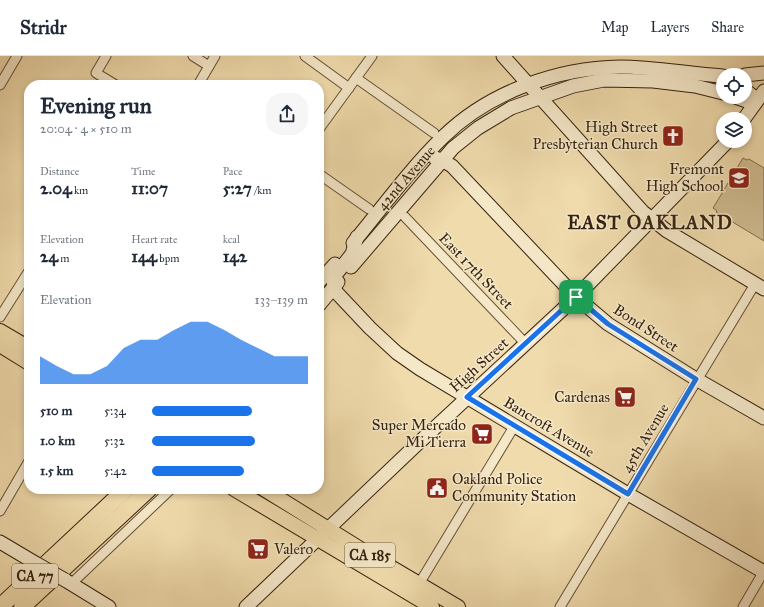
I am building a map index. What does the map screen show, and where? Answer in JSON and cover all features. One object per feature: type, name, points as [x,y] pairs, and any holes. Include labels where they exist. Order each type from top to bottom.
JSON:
[{"type":"highway","name":"CA 77","points":[[0,607],[121,494]]},
{"type":"highway","name":"CA 77","points":[[22,607],[144,494]]},
{"type":"main road","points":[[503,56],[651,220],[673,235],[760,286]]},
{"type":"main road","name":"42nd Avenue","points":[[324,276],[416,167],[444,137],[469,116],[502,96],[528,85],[569,73],[608,68],[637,67],[696,74]]},
{"type":"main road","points":[[752,74],[764,73]]},
{"type":"main road","points":[[696,74],[716,75]]},
{"type":"main road","points":[[696,74],[716,78]]},
{"type":"main road","name":"42nd Avenue","points":[[324,299],[442,160],[467,136],[497,116],[540,97],[588,83],[620,79],[695,86],[716,91]]},
{"type":"main road","points":[[751,112],[760,104],[764,91]]},
{"type":"main road","points":[[752,95],[760,104]]},
{"type":"main road","name":"High Street","points":[[247,607],[467,397],[576,297],[721,148]]},
{"type":"main road","points":[[416,167],[432,158],[442,160]]},
{"type":"main road","name":"Bond Street","points":[[442,160],[452,166],[576,297],[608,324],[696,379],[764,418]]},
{"type":"main road","points":[[334,288],[333,278],[352,254],[357,237]]},
{"type":"main road","name":"Bancroft Avenue","points":[[334,288],[370,328],[397,353],[628,494],[764,572]]},
{"type":"main road","points":[[0,331],[24,345]]},
{"type":"main road","points":[[0,345],[24,360]]},
{"type":"main road","name":"CA 185","points":[[243,494],[318,538],[422,605]]},
{"type":"main road","name":"CA 185","points":[[272,494],[458,607]]},
{"type":"main road","points":[[0,542],[109,607]]},
{"type":"street","points":[[0,85],[17,56]]},
{"type":"street","points":[[106,56],[96,73],[108,80]]},
{"type":"street","points":[[193,56],[209,66]]},
{"type":"street","points":[[201,80],[215,56]]},
{"type":"street","points":[[305,56],[348,88]]},
{"type":"street","points":[[324,122],[372,56]]},
{"type":"street","points":[[356,78],[434,133]]},
{"type":"street","points":[[324,178],[369,209]]},
{"type":"street","name":"East 17th Street","points":[[406,218],[526,344]]},
{"type":"street","points":[[0,316],[24,279]]},
{"type":"street","name":"45th Avenue","points":[[560,607],[696,379],[760,286]]},
{"type":"street","points":[[419,584],[515,425]]},
{"type":"street","points":[[0,511],[24,470]]},
{"type":"street","points":[[68,582],[165,494]]},
{"type":"street","points":[[743,607],[764,572]]},
{"type":"shaded area","points":[[743,158],[747,160],[749,159],[764,168],[764,241],[716,212],[717,211],[713,208]]},
{"type":"place","name":"High Street Presbyterian Church","points":[[673,136]]},
{"type":"place","name":"Fremont High School","points":[[739,178]]},
{"type":"place","name":"Cardenas","points":[[625,397]]},
{"type":"place","name":"Super Mercado Mi Tierra","points":[[482,434]]},
{"type":"place","name":"Oakland Police Community Station","points":[[437,488]]},
{"type":"place","name":"Valero","points":[[258,549]]},
{"type":"district","name":"EAST OAKLAND","points":[[650,222]]},
{"type":"route","points":[[576,297],[608,324],[696,379],[628,494],[467,397],[576,297]]}]
